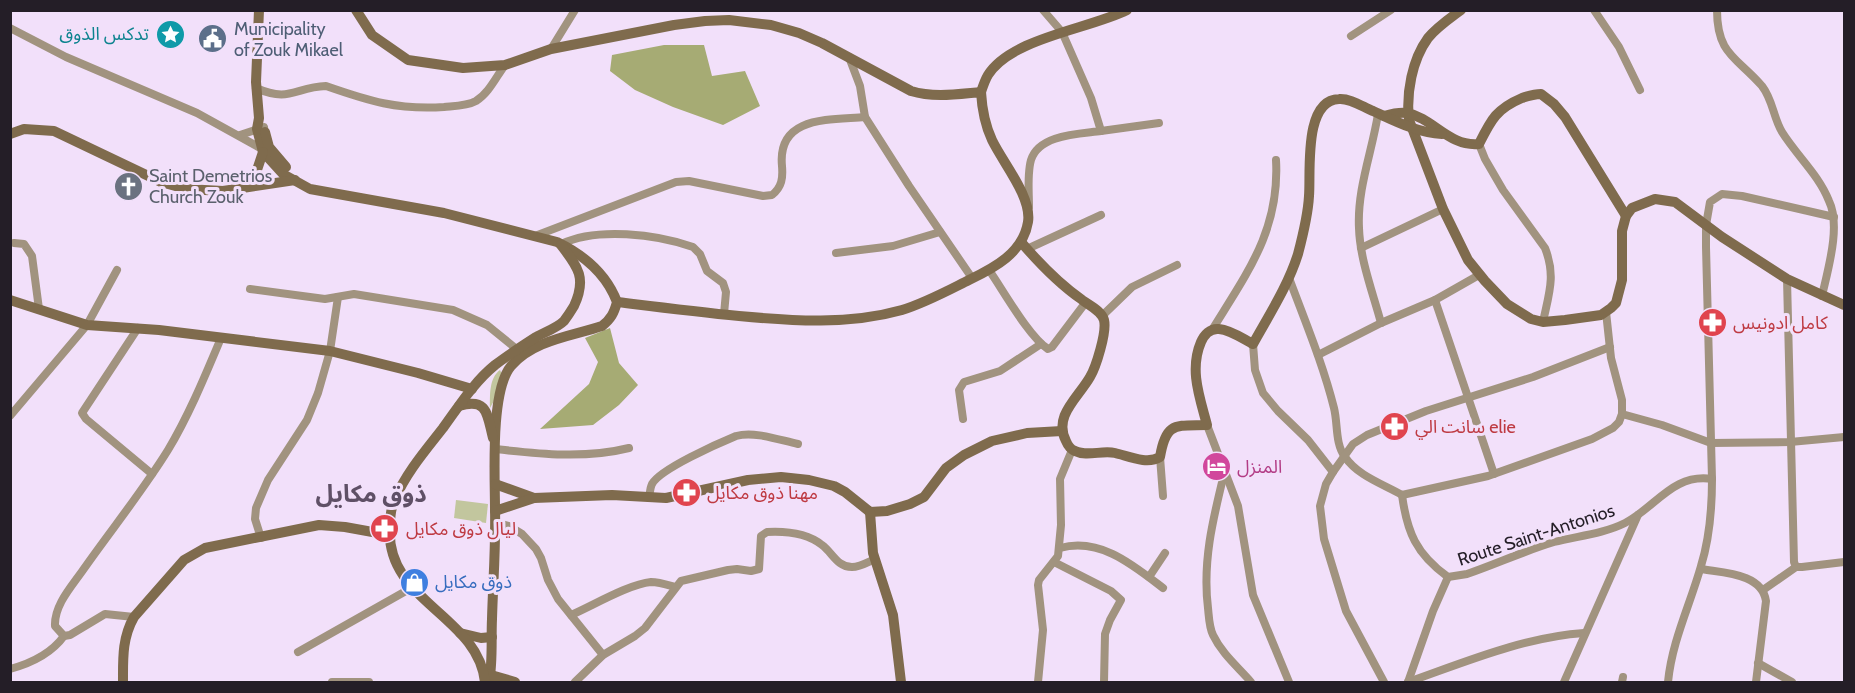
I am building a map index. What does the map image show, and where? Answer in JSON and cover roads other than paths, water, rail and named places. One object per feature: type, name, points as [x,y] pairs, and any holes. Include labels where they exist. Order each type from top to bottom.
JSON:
[{"type":"street","points":[[243,188],[260,164],[263,150],[256,88],[259,10]]},
{"type":"street","points":[[356,10],[372,35],[408,60],[463,68],[505,64],[551,49],[674,25],[729,20],[771,25],[799,33],[849,57],[900,86],[922,95],[981,92]]},
{"type":"street","points":[[551,49],[575,10]]},
{"type":"street","points":[[1043,10],[1062,32],[1091,98],[1101,131]]},
{"type":"street","points":[[1029,212],[1025,199],[985,124],[981,108],[981,92],[988,74],[1009,54],[1062,32],[1088,26],[1127,10]]},
{"type":"street","points":[[1351,36],[1391,10]]},
{"type":"street","points":[[1461,10],[1434,31],[1426,42],[1413,73],[1408,113],[1411,127],[1443,209],[1462,251],[1479,275],[1520,314],[1531,320],[1543,322],[1565,321],[1606,312],[1616,303],[1620,288],[1622,231],[1626,216],[1632,208],[1655,199],[1668,200],[1685,207],[1706,225],[1787,279],[1845,305]]},
{"type":"street","points":[[1594,10],[1619,47],[1640,90]]},
{"type":"street","points":[[1717,10],[1724,48],[1768,94],[1780,129],[1828,198],[1834,217],[1831,249],[1822,296]]},
{"type":"street","points":[[10,28],[66,57],[158,95],[240,135],[263,150],[283,174],[300,180]]},
{"type":"street","points":[[849,57],[860,86],[865,117],[972,278]]},
{"type":"street","points":[[256,88],[268,93],[291,95],[326,86],[392,106],[420,108],[459,106],[474,102],[484,94],[505,64]]},
{"type":"street","points":[[1410,89],[1421,118],[1423,131],[1421,151]]},
{"type":"street","points":[[1479,144],[1490,123],[1501,109],[1526,97],[1541,94],[1565,117],[1626,216]]},
{"type":"street","points":[[1333,472],[1308,440],[1263,393],[1256,370],[1253,344],[1289,278],[1297,256],[1309,196],[1310,142],[1321,112],[1331,100],[1342,99],[1423,131],[1479,144]]},
{"type":"street","points":[[1381,115],[1408,113],[1421,118],[1442,134]]},
{"type":"street","points":[[1381,115],[1362,188],[1358,227],[1361,248],[1381,323]]},
{"type":"street","points":[[532,237],[676,182],[689,181],[763,196],[772,195],[781,185],[783,147],[792,133],[810,122],[865,117]]},
{"type":"street","points":[[1024,246],[1029,212],[1030,168],[1035,152],[1052,140],[1073,134],[1159,123]]},
{"type":"street","points":[[240,135],[260,125]]},
{"type":"street","points":[[260,125],[269,147],[278,159],[310,189],[444,213],[561,244],[585,258],[606,280],[617,302],[614,313],[602,326],[520,352],[504,380],[499,400],[495,448],[492,637],[487,678]]},
{"type":"street","points":[[10,134],[24,129],[54,131],[174,186],[204,190],[243,188],[247,191],[285,189],[300,180]]},
{"type":"street","points":[[1479,144],[1496,180],[1545,248],[1549,258],[1551,274],[1543,322]]},
{"type":"street","points":[[1276,160],[1272,212],[1260,249],[1251,268],[1212,330],[1203,338],[1196,363],[1197,386],[1208,425],[1238,506],[1253,595],[1289,682]]},
{"type":"street","points":[[1668,682],[1676,642],[1701,569],[1711,526],[1706,225],[1710,202],[1722,194],[1742,196],[1834,217]]},
{"type":"street","points":[[1361,248],[1443,209]]},
{"type":"street","points":[[617,302],[796,320],[849,320],[873,317],[927,301],[989,270],[1024,246],[1101,215]]},
{"type":"street","points":[[836,253],[893,246],[940,232]]},
{"type":"street","points":[[561,244],[581,237],[606,234],[632,235],[693,248],[700,254],[707,271],[723,283],[726,292],[724,314]]},
{"type":"street","points":[[14,243],[24,244],[32,256],[39,309]]},
{"type":"street","points":[[487,678],[478,657],[460,633],[400,573],[393,556],[389,535],[393,502],[404,479],[481,378],[561,322],[573,308],[581,280],[576,264],[561,244]]},
{"type":"street","points":[[1024,246],[1062,284],[1102,316],[1104,323],[1104,333],[1094,370],[1064,415],[1062,431],[1072,450],[1084,454],[1114,453],[1154,460],[1160,457]]},
{"type":"street","points":[[1102,316],[1132,287],[1177,265]]},
{"type":"street","points":[[10,416],[87,325],[117,270]]},
{"type":"street","points":[[989,270],[1041,344],[1048,349],[1052,347],[1086,303]]},
{"type":"street","points":[[581,280],[587,275],[592,275],[606,280]]},
{"type":"street","points":[[1318,355],[1381,323],[1435,300],[1479,275]]},
{"type":"street","points":[[1289,278],[1318,355],[1334,408],[1340,446],[1345,458],[1372,480],[1402,495],[1475,481],[1606,433],[1619,423],[1622,414],[1622,400],[1610,347],[1606,312]]},
{"type":"street","points":[[1787,279],[1793,559],[1796,567]]},
{"type":"street","points":[[250,289],[325,299],[354,294],[453,310],[487,325],[520,352]]},
{"type":"street","points":[[261,538],[255,519],[256,508],[268,480],[307,420],[318,393],[330,351],[338,297]]},
{"type":"street","points":[[10,300],[87,325],[138,328],[330,351],[472,389]]},
{"type":"street","points":[[1435,300],[1494,474]]},
{"type":"street","points":[[561,322],[567,336]]},
{"type":"street","points":[[138,328],[82,413],[86,419],[152,474]]},
{"type":"street","points":[[1212,330],[1228,331],[1253,344]]},
{"type":"street","points":[[64,636],[55,626],[54,618],[66,595],[152,474],[181,426],[221,338]]},
{"type":"street","points":[[963,420],[960,385],[1000,371],[1041,344]]},
{"type":"street","points":[[1384,682],[1346,611],[1324,539],[1320,507],[1326,484],[1333,472],[1353,444],[1367,435],[1426,411],[1533,377],[1610,347]]},
{"type":"street","points":[[459,405],[479,404],[487,411],[495,448]]},
{"type":"street","points":[[1622,414],[1662,425],[1711,443],[1790,442],[1845,436]]},
{"type":"street","points":[[1163,495],[1160,457],[1166,434],[1173,428],[1208,425]]},
{"type":"street","points":[[870,512],[899,508],[919,500],[931,489],[946,468],[964,455],[992,441],[1027,433],[1062,431]]},
{"type":"street","points":[[649,498],[652,484],[657,478],[699,453],[730,439],[742,435],[762,436],[798,444]]},
{"type":"street","points":[[495,448],[535,454],[584,455],[629,448]]},
{"type":"street","points":[[1038,682],[1043,630],[1038,585],[1039,580],[1054,562],[1060,548],[1060,479],[1072,450]]},
{"type":"street","points":[[1225,470],[1209,547],[1206,581],[1210,625],[1220,648],[1251,682]]},
{"type":"street","points":[[495,484],[534,498],[612,495],[673,497],[768,477],[797,478],[834,486],[870,512],[875,560],[893,615],[901,682]]},
{"type":"street","name":"Route Saint-Antonios","points":[[1402,495],[1407,526],[1415,544],[1448,577],[1467,574],[1552,543],[1613,528],[1638,514],[1684,480],[1697,477],[1712,479]]},
{"type":"street","points":[[495,516],[534,498]]},
{"type":"street","points":[[1564,682],[1638,514]]},
{"type":"street","points":[[495,516],[522,534],[536,549],[553,590],[603,655]]},
{"type":"street","points":[[123,682],[124,644],[129,626],[134,617],[176,569],[194,553],[217,544],[261,538],[319,525],[389,535]]},
{"type":"street","points":[[576,682],[603,655],[639,633],[675,587],[685,579],[728,570],[756,571],[760,566],[761,536],[767,532],[791,533],[814,540],[824,546],[837,562],[851,567],[875,560]]},
{"type":"street","points":[[1060,548],[1082,544],[1106,550],[1163,588]]},
{"type":"street","points":[[1149,577],[1165,553]]},
{"type":"street","points":[[1054,562],[1111,591],[1121,600],[1105,633],[1104,682]]},
{"type":"street","points":[[1763,590],[1796,567],[1845,562]]},
{"type":"street","points":[[1701,569],[1750,580],[1763,590],[1766,601],[1756,682]]},
{"type":"street","points":[[1408,682],[1433,611],[1448,577]]},
{"type":"street","points":[[571,615],[646,584],[655,582],[675,587]]},
{"type":"street","points":[[298,652],[413,587]]},
{"type":"street","points":[[10,669],[43,657],[54,649],[64,636],[70,635],[105,614],[134,617]]},
{"type":"street","points":[[460,633],[476,638],[492,637]]},
{"type":"street","points":[[1408,682],[1529,642],[1556,635],[1584,633]]},
{"type":"street","points":[[1758,663],[1792,682]]},
{"type":"street","points":[[487,678],[515,682]]},
{"type":"street","points":[[332,682],[369,682]]},
{"type":"place","name":"تدكس الذوق","points":[[170,34]]},
{"type":"place","name":"Municipality of Zouk Mikael","points":[[213,39]]},
{"type":"place","name":"Saint Demetrios Church Zouk","points":[[128,186]]},
{"type":"place","name":"كامل ادونيس","points":[[1712,323]]},
{"type":"place","name":"سانت الي elie","points":[[1394,427]]},
{"type":"place","name":"المنزل","points":[[1216,467]]},
{"type":"place","name":"مهنا ذوق مكايل","points":[[686,493]]},
{"type":"place","name":"ليال ذوق مكايل","points":[[385,529]]},
{"type":"place","name":"ذوق مكايل","points":[[414,582]]},
{"type":"district","name":"ذوق مكايل","points":[[371,494]]}]
